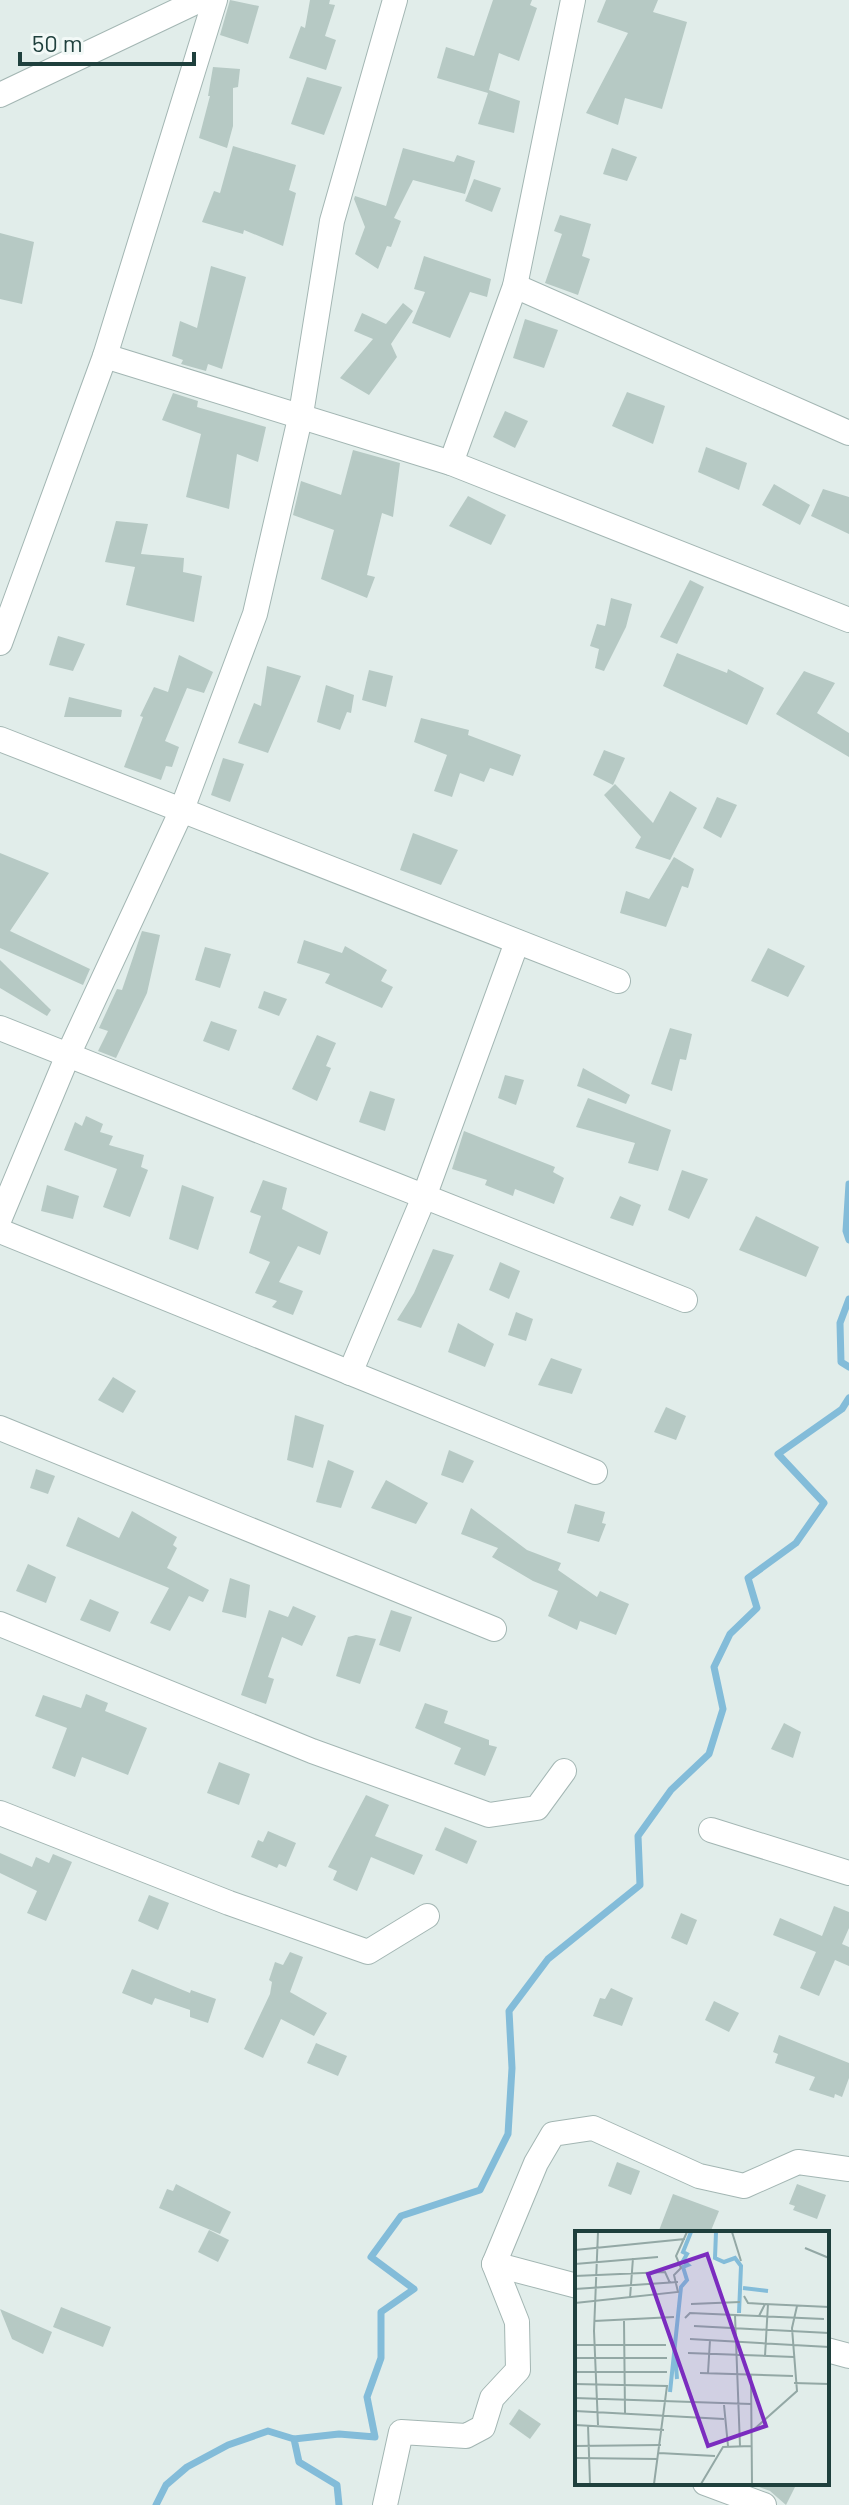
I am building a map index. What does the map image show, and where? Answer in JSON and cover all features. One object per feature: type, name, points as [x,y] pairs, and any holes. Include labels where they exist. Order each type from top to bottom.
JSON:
[{"type":"street","points":[[0,95],[200,0]]},
{"type":"street","points":[[0,643],[105,356],[215,0]]},
{"type":"street","points":[[0,1218],[68,1055],[181,812],[255,614],[301,414],[332,221],[395,0]]},
{"type":"street","points":[[451,463],[515,286],[573,0]]},
{"type":"street","points":[[515,286],[849,433]]},
{"type":"street","points":[[105,356],[301,414],[451,463],[849,620]]},
{"type":"street","points":[[0,739],[618,981]]},
{"type":"street","points":[[350,1373],[424,1197],[517,942]]},
{"type":"street","points":[[0,1028],[685,1300]]},
{"type":"street","points":[[0,1231],[595,1472]]},
{"type":"street","points":[[0,1428],[494,1629]]},
{"type":"street","points":[[0,1624],[312,1751],[489,1815],[537,1808],[564,1771]]},
{"type":"street","points":[[0,1813],[229,1903],[368,1952],[427,1916]]},
{"type":"street","points":[[711,1830],[849,1873]]},
{"type":"street","points":[[385,2505],[401,2432],[466,2436],[483,2427],[492,2398],[518,2370],[517,2322],[494,2264],[536,2163],[553,2134],[593,2128],[699,2176],[744,2186],[798,2162],[849,2169]]},
{"type":"street","points":[[494,2264],[575,2285]]},
{"type":"street","points":[[829,2351],[849,2356]]},
{"type":"street","points":[[710,2485],[764,2505]]},
{"type":"building","points":[[230,0],[259,6],[248,44],[220,35]]},
{"type":"building","points":[[310,0],[330,0],[329,4],[335,5],[325,36],[336,40],[326,70],[289,58],[301,26],[305,28]]},
{"type":"building","points":[[493,0],[532,0],[530,5],[537,8],[519,61],[499,53],[489,90],[520,101],[514,133],[478,124],[488,93],[437,78],[446,47],[474,56]]},
{"type":"building","points":[[606,0],[658,0],[653,12],[687,22],[662,109],[625,98],[618,125],[586,113],[628,33],[597,22]]},
{"type":"building","points":[[213,67],[240,69],[238,87],[233,88],[233,126],[227,148],[199,138],[210,96]]},
{"type":"building","points":[[307,77],[342,87],[324,135],[291,124]]},
{"type":"building","points":[[233,146],[296,165],[289,190],[296,193],[283,246],[244,230],[243,234],[202,222],[214,191],[220,193]]},
{"type":"building","points":[[403,148],[454,162],[457,155],[475,161],[465,194],[413,180],[394,218],[401,221],[391,247],[387,246],[378,269],[355,254],[365,227],[354,199],[355,196],[386,206]]},
{"type":"building","points":[[612,148],[637,157],[627,181],[603,174]]},
{"type":"building","points":[[474,179],[501,188],[492,212],[465,201]]},
{"type":"building","points":[[560,215],[591,224],[582,256],[590,259],[578,295],[545,283],[562,234],[554,231]]},
{"type":"building","points":[[0,233],[34,242],[22,304],[0,299]]},
{"type":"building","points":[[424,256],[491,279],[487,297],[470,292],[450,338],[412,323],[425,292],[414,289]]},
{"type":"building","points":[[211,266],[246,277],[222,369],[208,364],[206,371],[181,364],[183,360],[172,356],[180,321],[197,328]]},
{"type":"building","points":[[403,303],[413,311],[391,344],[397,357],[369,395],[340,378],[373,339],[354,331],[362,313],[386,324]]},
{"type":"building","points":[[525,319],[558,330],[544,368],[513,358]]},
{"type":"building","points":[[627,392],[665,406],[653,444],[612,426]]},
{"type":"building","points":[[173,393],[198,401],[197,407],[266,427],[258,462],[237,454],[229,509],[186,497],[201,434],[162,420]]},
{"type":"building","points":[[505,411],[528,421],[515,448],[493,437]]},
{"type":"building","points":[[706,447],[747,463],[739,490],[698,472]]},
{"type":"building","points":[[353,450],[400,463],[393,517],[382,513],[367,575],[375,577],[367,598],[321,579],[334,530],[293,515],[301,481],[341,495]]},
{"type":"building","points":[[774,484],[810,505],[800,525],[762,505]]},
{"type":"building","points":[[823,489],[849,497],[849,534],[811,516]]},
{"type":"building","points":[[468,496],[506,515],[491,545],[449,526]]},
{"type":"building","points":[[116,521],[148,524],[141,554],[184,558],[183,572],[202,576],[194,622],[126,605],[135,567],[105,562]]},
{"type":"building","points":[[690,580],[704,587],[677,644],[660,637]]},
{"type":"building","points":[[611,598],[632,604],[626,627],[604,671],[595,668],[599,649],[590,646],[597,624],[605,626]]},
{"type":"building","points":[[58,636],[85,644],[73,671],[49,665]]},
{"type":"building","points":[[677,653],[727,673],[728,669],[764,688],[747,725],[663,686]]},
{"type":"building","points":[[179,655],[213,672],[204,693],[187,688],[165,741],[179,747],[172,767],[166,766],[161,780],[124,767],[143,717],[140,716],[154,687],[168,692]]},
{"type":"building","points":[[267,666],[301,676],[268,753],[238,743],[254,703],[261,706]]},
{"type":"building","points":[[369,670],[393,676],[386,707],[362,700]]},
{"type":"building","points":[[804,671],[835,683],[817,713],[849,733],[849,757],[776,714]]},
{"type":"building","points":[[326,685],[354,695],[351,713],[347,712],[340,730],[317,722]]},
{"type":"building","points":[[69,697],[122,710],[121,717],[64,717]]},
{"type":"building","points":[[421,718],[469,730],[468,735],[521,755],[513,776],[490,768],[484,782],[460,773],[452,797],[434,791],[447,755],[414,742]]},
{"type":"building","points":[[604,750],[625,758],[613,785],[593,775]]},
{"type":"building","points":[[223,758],[244,764],[230,802],[211,795]]},
{"type":"building","points":[[615,784],[653,823],[670,791],[697,808],[670,860],[635,848],[641,837],[604,795]]},
{"type":"building","points":[[717,797],[737,805],[721,838],[703,828]]},
{"type":"building","points":[[413,833],[458,850],[441,885],[400,870]]},
{"type":"building","points":[[0,853],[49,873],[10,931],[90,969],[83,985],[0,948]]},
{"type":"building","points":[[674,857],[694,869],[688,888],[682,886],[666,927],[620,913],[626,891],[649,899]]},
{"type":"building","points":[[142,931],[160,935],[147,993],[116,1058],[98,1051],[108,1031],[99,1028],[117,989],[122,990]]},
{"type":"building","points":[[304,940],[342,953],[345,946],[387,970],[381,981],[393,987],[382,1008],[325,983],[330,974],[297,963]]},
{"type":"building","points":[[205,947],[231,954],[220,988],[195,980]]},
{"type":"building","points":[[768,948],[805,966],[788,997],[751,981]]},
{"type":"building","points":[[0,960],[51,1010],[47,1016],[0,988]]},
{"type":"building","points":[[264,991],[287,999],[279,1016],[258,1008]]},
{"type":"building","points":[[211,1021],[237,1030],[229,1051],[203,1041]]},
{"type":"building","points":[[670,1028],[692,1034],[686,1060],[680,1059],[672,1091],[651,1084]]},
{"type":"building","points":[[317,1035],[336,1043],[326,1066],[331,1068],[317,1101],[292,1089]]},
{"type":"building","points":[[583,1068],[630,1095],[626,1104],[577,1086]]},
{"type":"building","points":[[505,1075],[524,1080],[516,1105],[498,1098]]},
{"type":"building","points":[[370,1091],[395,1099],[385,1131],[359,1122]]},
{"type":"building","points":[[588,1098],[671,1130],[658,1171],[628,1163],[635,1143],[576,1127]]},
{"type":"building","points":[[86,1116],[103,1124],[100,1132],[113,1136],[109,1145],[144,1155],[141,1167],[148,1170],[130,1217],[103,1207],[117,1169],[64,1150],[75,1122],[82,1126]]},
{"type":"building","points":[[464,1131],[555,1167],[553,1172],[564,1178],[554,1204],[515,1189],[513,1196],[485,1185],[487,1180],[452,1169]]},
{"type":"building","points":[[682,1170],[708,1179],[689,1219],[668,1210]]},
{"type":"building","points":[[263,1180],[287,1188],[282,1209],[328,1232],[320,1255],[298,1246],[279,1282],[303,1291],[293,1315],[272,1307],[277,1301],[255,1293],[270,1262],[249,1253],[261,1216],[250,1212]]},
{"type":"building","points":[[47,1185],[79,1196],[73,1219],[41,1211]]},
{"type":"building","points":[[182,1185],[214,1197],[198,1250],[169,1239]]},
{"type":"building","points":[[620,1196],[641,1205],[633,1226],[610,1218]]},
{"type":"building","points":[[756,1216],[819,1247],[806,1277],[739,1250]]},
{"type":"building","points":[[433,1249],[454,1255],[421,1328],[397,1320],[414,1293]]},
{"type":"building","points":[[500,1262],[520,1271],[509,1299],[489,1290]]},
{"type":"building","points":[[516,1312],[533,1319],[526,1341],[508,1335]]},
{"type":"building","points":[[458,1323],[494,1344],[485,1367],[448,1352]]},
{"type":"building","points":[[551,1358],[582,1369],[572,1394],[538,1385]]},
{"type":"building","points":[[113,1377],[136,1391],[123,1413],[98,1400]]},
{"type":"building","points":[[666,1407],[686,1416],[676,1440],[654,1432]]},
{"type":"building","points":[[295,1415],[324,1425],[313,1468],[287,1460]]},
{"type":"building","points":[[449,1450],[474,1461],[463,1483],[441,1475]]},
{"type":"building","points":[[328,1460],[354,1471],[341,1508],[316,1502]]},
{"type":"building","points":[[36,1469],[55,1476],[48,1494],[30,1488]]},
{"type":"building","points":[[386,1480],[428,1503],[416,1524],[371,1508]]},
{"type":"building","points":[[575,1504],[605,1512],[602,1523],[606,1524],[599,1542],[567,1533]]},
{"type":"building","points":[[471,1508],[527,1550],[561,1563],[558,1570],[597,1597],[600,1591],[629,1604],[616,1635],[580,1621],[577,1630],[548,1616],[558,1591],[533,1581],[492,1557],[498,1548],[461,1534]]},
{"type":"building","points":[[132,1511],[177,1537],[173,1545],[177,1548],[167,1568],[209,1590],[203,1602],[189,1596],[170,1631],[150,1623],[169,1588],[66,1546],[78,1517],[119,1538]]},
{"type":"building","points":[[28,1564],[56,1577],[46,1603],[16,1591]]},
{"type":"building","points":[[230,1578],[250,1585],[246,1618],[222,1612]]},
{"type":"building","points":[[90,1599],[119,1612],[110,1632],[80,1620]]},
{"type":"building","points":[[293,1606],[316,1616],[302,1646],[282,1637],[268,1677],[274,1679],[266,1704],[241,1695],[269,1610],[288,1617]]},
{"type":"building","points":[[391,1610],[412,1617],[400,1652],[379,1645]]},
{"type":"building","points":[[356,1635],[376,1639],[360,1684],[336,1676],[348,1637]]},
{"type":"building","points":[[86,1694],[108,1703],[105,1711],[147,1728],[128,1775],[82,1757],[75,1777],[52,1768],[67,1728],[35,1716],[43,1695],[81,1708]]},
{"type":"building","points":[[425,1703],[448,1711],[444,1723],[489,1740],[489,1745],[497,1747],[485,1776],[454,1764],[461,1748],[415,1728]]},
{"type":"building","points":[[784,1723],[801,1732],[793,1758],[771,1749]]},
{"type":"building","points":[[219,1762],[250,1774],[239,1805],[207,1793]]},
{"type":"building","points":[[366,1795],[389,1805],[375,1836],[423,1855],[414,1875],[371,1857],[357,1891],[333,1880],[337,1871],[328,1867]]},
{"type":"building","points":[[445,1827],[477,1841],[467,1864],[435,1850]]},
{"type":"building","points":[[268,1831],[296,1843],[286,1867],[279,1864],[277,1868],[251,1857],[258,1840],[263,1842]]},
{"type":"building","points":[[0,1853],[32,1867],[36,1857],[49,1863],[53,1854],[72,1862],[46,1921],[27,1913],[37,1891],[0,1873]]},
{"type":"building","points":[[149,1895],[169,1903],[158,1930],[138,1921]]},
{"type":"building","points":[[834,1906],[849,1912],[849,1928],[842,1944],[849,1947],[849,1966],[835,1960],[819,1996],[800,1988],[816,1952],[773,1935],[780,1918],[822,1936]]},
{"type":"building","points":[[681,1913],[697,1920],[687,1945],[671,1938]]},
{"type":"building","points":[[290,1952],[303,1957],[290,1992],[327,2013],[314,2036],[281,2019],[263,2058],[244,2049],[270,1994],[272,1982],[269,1980],[275,1962],[283,1965]]},
{"type":"building","points":[[132,1969],[190,1993],[191,1990],[216,1999],[208,2023],[190,2017],[190,2010],[155,1998],[152,2005],[122,1993]]},
{"type":"building","points":[[611,1988],[633,1998],[622,2026],[593,2016],[600,1998],[605,1999]]},
{"type":"building","points":[[714,2001],[739,2013],[729,2032],[705,2020]]},
{"type":"building","points":[[779,2035],[849,2063],[849,2078],[842,2097],[835,2094],[834,2098],[809,2090],[815,2077],[775,2063],[778,2054],[773,2052]]},
{"type":"building","points":[[316,2043],[347,2056],[338,2076],[307,2063]]},
{"type":"building","points":[[617,2162],[640,2171],[631,2195],[608,2186]]},
{"type":"building","points":[[176,2184],[231,2212],[220,2234],[159,2208],[167,2189],[173,2191]]},
{"type":"building","points":[[797,2184],[826,2195],[817,2219],[793,2210],[795,2206],[789,2204]]},
{"type":"building","points":[[673,2194],[719,2211],[711,2231],[659,2231]]},
{"type":"building","points":[[209,2230],[229,2240],[218,2262],[198,2252]]},
{"type":"building","points":[[61,2307],[111,2327],[103,2347],[53,2327]]},
{"type":"building","points":[[0,2309],[52,2332],[43,2354],[12,2339]]},
{"type":"building","points":[[519,2409],[541,2424],[530,2439],[509,2424]]},
{"type":"building","points":[[754,2485],[796,2485],[786,2505],[770,2491]]},
{"type":"waterway","points":[[849,1184],[846,1231],[849,1240]]},
{"type":"waterway","points":[[849,1299],[840,1323],[841,1362],[849,1367]]},
{"type":"waterway","points":[[339,2505],[337,2485],[299,2462],[294,2439],[339,2434],[375,2437],[367,2397],[381,2358],[381,2312],[414,2289],[371,2257],[401,2216],[480,2190],[508,2134],[512,2068],[509,2011],[548,1959],[640,1885],[638,1836],[671,1790],[709,1754],[723,1709],[714,1667],[730,1634],[757,1608],[748,1578],[796,1543],[824,1503],[778,1454],[842,1409],[849,1398]]},
{"type":"waterway","points":[[156,2505],[166,2485],[187,2467],[228,2445],[268,2431],[294,2439]]}]
